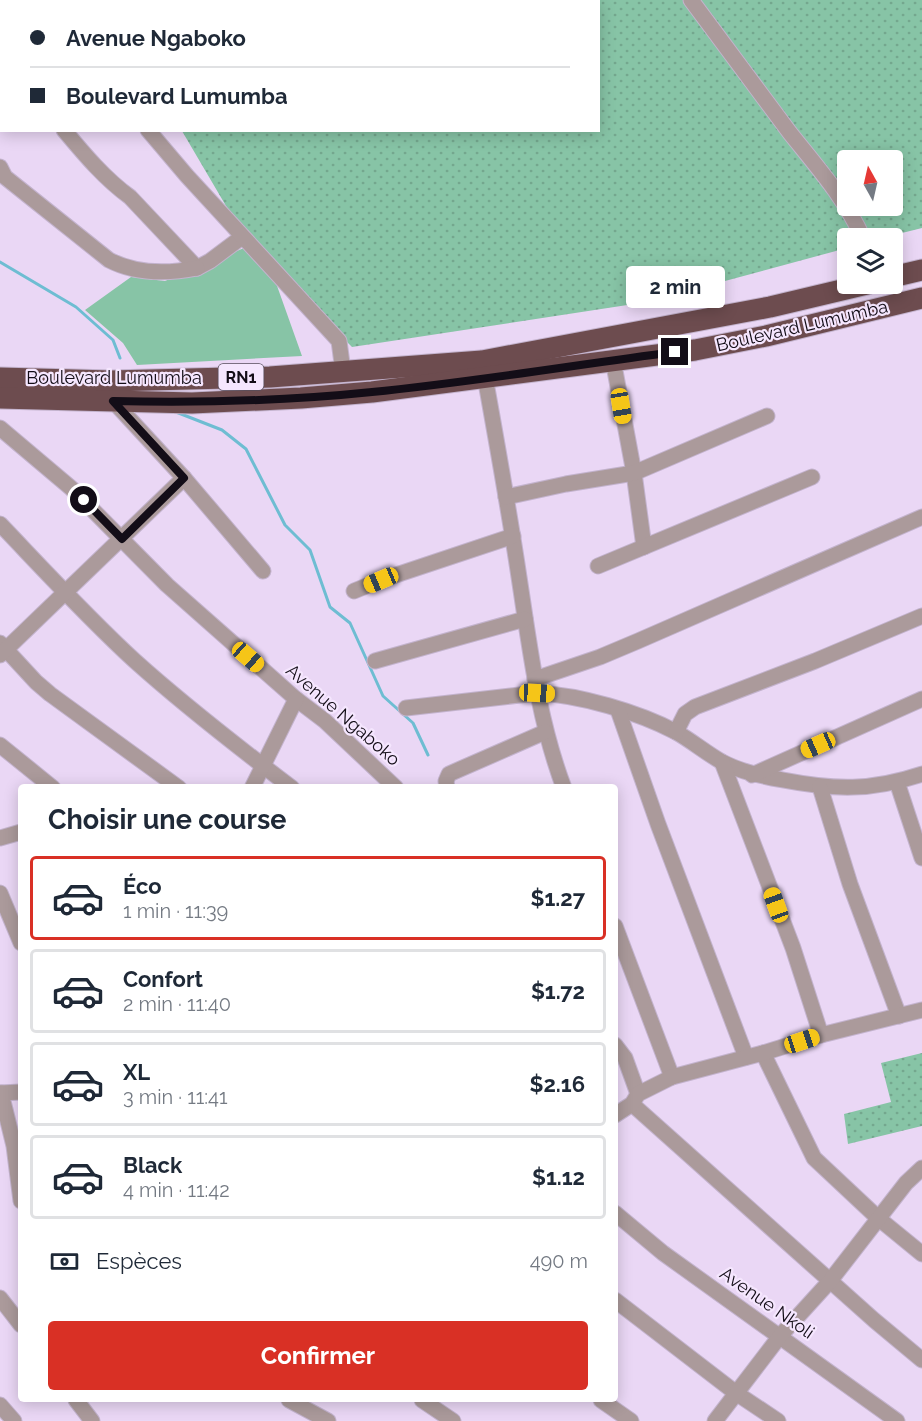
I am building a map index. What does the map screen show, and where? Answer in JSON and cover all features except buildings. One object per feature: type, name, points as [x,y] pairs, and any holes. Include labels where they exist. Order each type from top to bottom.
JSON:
[{"type":"highway","name":"Boulevard Lumumba","points":[[903,274],[922,270]]},
{"type":"highway","name":"Boulevard Lumumba","points":[[0,378],[111,381],[308,375],[482,361],[770,307],[837,291]]},
{"type":"highway","name":"Boulevard Lumumba","points":[[0,398],[192,403],[372,392],[695,350],[766,336],[922,298]]},
{"type":"street","points":[[691,0],[794,138],[835,188],[848,207],[857,228]]},
{"type":"street","points":[[66,132],[89,160],[130,197],[196,268]]},
{"type":"street","points":[[150,132],[242,237],[339,341],[343,371]]},
{"type":"street","points":[[0,167],[5,177],[119,265],[167,273],[196,268],[210,261],[242,237]]},
{"type":"street","points":[[613,360],[645,547]]},
{"type":"street","points":[[485,377],[536,686],[545,732],[563,784]]},
{"type":"street","points":[[113,401],[184,478],[263,571]]},
{"type":"street","points":[[506,497],[634,473],[766,416]]},
{"type":"street","name":"Avenue Ngaboko","points":[[0,428],[71,488],[167,585],[325,722],[392,784]]},
{"type":"street","points":[[598,566],[812,477]]},
{"type":"street","points":[[174,784],[50,694],[2,649],[122,539],[184,478]]},
{"type":"street","points":[[406,708],[536,686],[922,517]]},
{"type":"street","points":[[0,524],[98,626],[185,705],[287,784]]},
{"type":"street","points":[[354,591],[513,536]]},
{"type":"street","points":[[676,732],[685,714],[695,707],[815,661],[922,616]]},
{"type":"street","points":[[375,661],[525,619]]},
{"type":"street","points":[[536,686],[557,694],[650,719],[676,732],[722,762],[752,775],[820,787],[865,787],[897,782],[922,774]]},
{"type":"street","points":[[254,784],[296,699]]},
{"type":"street","points":[[752,775],[922,699]]},
{"type":"street","points":[[618,710],[658,824],[746,1057]]},
{"type":"street","points":[[446,784],[449,774],[545,732]]},
{"type":"street","points":[[0,746],[48,784]]},
{"type":"street","points":[[722,762],[793,948],[821,1035]]},
{"type":"street","points":[[897,782],[922,858]]},
{"type":"street","points":[[820,787],[850,884],[899,1016]]},
{"type":"street","points":[[0,838],[18,833]]},
{"type":"street","points":[[0,893],[18,936]]},
{"type":"street","points":[[618,934],[672,1077]]},
{"type":"street","points":[[618,1113],[635,1099],[672,1077],[821,1035],[922,1010]]},
{"type":"street","points":[[618,1049],[625,1058],[635,1099],[831,1281],[922,1360]]},
{"type":"street","points":[[763,1053],[810,1153],[878,1218],[922,1254]]},
{"type":"street","points":[[18,1092],[0,1093],[14,1146],[18,1178]]},
{"type":"street","points":[[715,1421],[780,1336],[831,1281],[906,1183],[922,1168]]},
{"type":"street","name":"Avenue Nkoli","points":[[618,1216],[663,1253],[897,1421]]},
{"type":"street","points":[[0,1298],[18,1320]]},
{"type":"street","points":[[618,1302],[736,1393],[778,1421]]},
{"type":"street","points":[[78,1402],[92,1421]]},
{"type":"street","points":[[293,1402],[328,1421]]},
{"type":"street","points":[[425,1402],[453,1421]]},
{"type":"street","points":[[604,1402],[631,1421]]},
{"type":"street","points":[[0,1405],[15,1421]]},
{"type":"green space","points":[[600,0],[922,0],[922,228],[903,233],[903,228],[837,228],[837,251],[647,302],[352,347],[246,240],[183,132],[600,132]]},
{"type":"green space","points":[[244,248],[276,283],[302,356],[137,365],[123,343],[85,310],[131,277],[165,281]]},
{"type":"green space","points":[[922,1053],[922,1126],[848,1144],[844,1114],[891,1102],[881,1063]]},
{"type":"waterway","points":[[0,262],[76,307],[113,340],[120,358]]},
{"type":"waterway","points":[[176,412],[222,430],[246,449],[285,525],[310,550],[330,607],[350,623],[383,696],[413,723],[428,755]]},
{"type":"route","points":[[84,500],[122,539],[184,478],[113,401],[192,403],[372,392],[675,352]]}]
